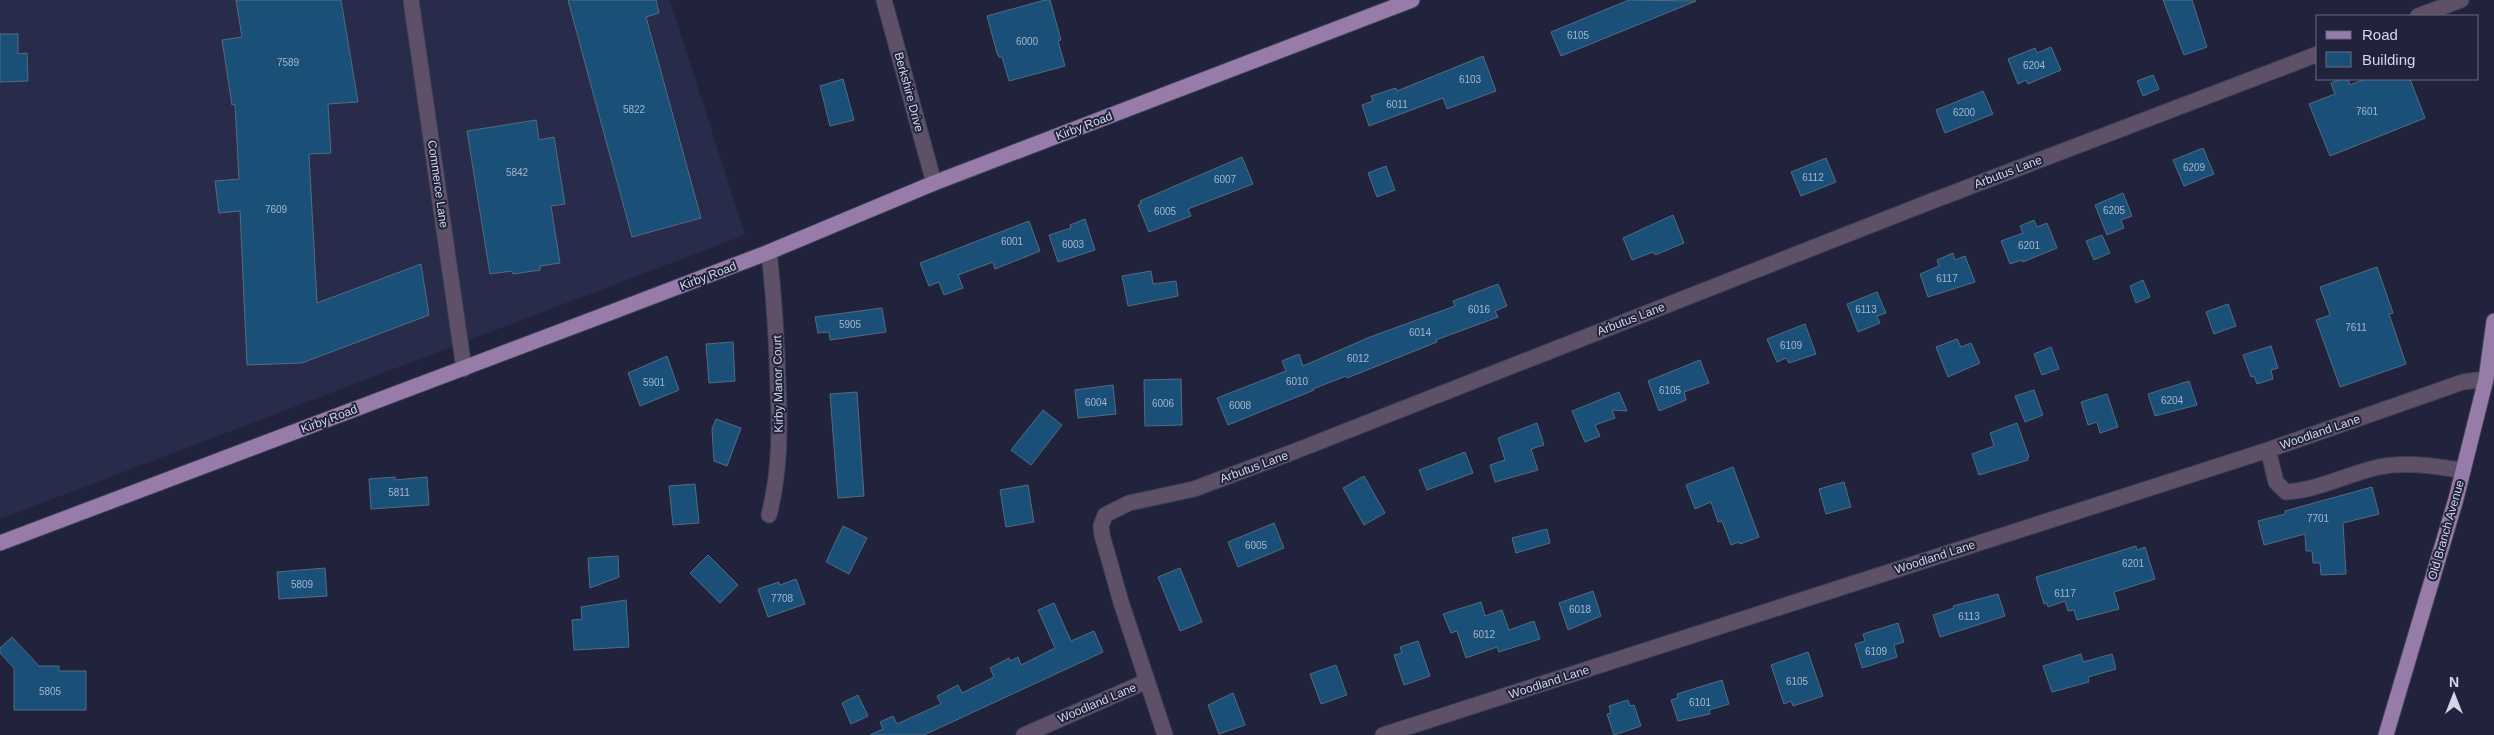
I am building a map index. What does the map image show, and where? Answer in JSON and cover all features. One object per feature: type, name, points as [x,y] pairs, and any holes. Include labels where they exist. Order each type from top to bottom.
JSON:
[{"type":"main road","name":"Kirby Road","points":[[0,543],[769,252],[934,183],[1412,0]]},
{"type":"main road","name":"Old Branch Avenue","points":[[2386,735],[2463,470],[2486,379],[2494,322]]},
{"type":"street","name":"Commerce Lane","points":[[411,0],[464,369]]},
{"type":"street","name":"Berkshire Drive","points":[[884,0],[934,183]]},
{"type":"street","points":[[2421,15],[2461,0]]},
{"type":"street","name":"Arbutus Lane","points":[[1147,681],[1102,535],[1101,526],[1105,515],[1129,503],[1194,489],[1284,455],[1960,190],[2316,55]]},
{"type":"street","name":"Kirby Manor Court","points":[[769,252],[777,335],[780,428],[778,473],[769,515]]},
{"type":"street","name":"Woodland Lane","points":[[1383,735],[2268,450],[2463,382],[2486,379]]},
{"type":"street","points":[[2268,450],[2276,482],[2286,492],[2303,491],[2397,464],[2463,470]]},
{"type":"street","name":"Woodland Lane","points":[[1024,735],[1147,681],[1165,735]]},
{"type":"shaded area","points":[[0,0],[670,0],[745,235],[0,519]]},
{"type":"building","points":[[236,0],[341,0],[358,102],[328,104],[331,153],[309,154],[317,303],[421,264],[429,315],[302,363],[247,365],[240,211],[219,213],[215,181],[239,179],[235,104],[232,105],[222,40],[242,37]]},
{"type":"building","points":[[568,0],[656,0],[659,13],[646,17],[701,218],[632,237]]},
{"type":"building","points":[[1050,0],[1061,40],[1058,41],[1065,66],[1009,81],[1002,57],[999,57],[997,53],[987,16]]},
{"type":"building","points":[[1629,0],[1696,1],[1561,56],[1551,32]]},
{"type":"building","points":[[2163,0],[2192,0],[2207,47],[2184,55]]},
{"type":"building","points":[[0,34],[18,34],[18,54],[27,53],[28,81],[0,82]]},
{"type":"building","points":[[2051,47],[2061,70],[2028,84],[2026,80],[2018,84],[2008,59],[2035,48],[2037,53]]},
{"type":"building","points":[[1483,56],[1496,91],[1447,109],[1443,98],[1369,126],[1362,105],[1373,101],[1371,96],[1396,88],[1397,91]]},
{"type":"building","points":[[2153,75],[2159,89],[2143,96],[2137,81]]},
{"type":"building","points":[[843,79],[854,120],[830,126],[820,86]]},
{"type":"building","points":[[2338,80],[2348,80],[2350,85],[2362,80],[2410,80],[2425,118],[2330,156],[2309,104],[2335,94],[2331,83]]},
{"type":"building","points":[[1983,91],[1993,114],[1945,133],[1936,110]]},
{"type":"building","points":[[536,120],[539,140],[554,137],[565,204],[551,206],[560,263],[540,266],[540,270],[513,274],[512,271],[490,274],[467,131]]},
{"type":"building","points":[[2203,148],[2214,174],[2184,186],[2173,160]]},
{"type":"building","points":[[1242,157],[1253,184],[1188,209],[1191,216],[1149,232],[1138,205],[1141,204],[1140,201]]},
{"type":"building","points":[[1826,158],[1836,182],[1801,196],[1791,172]]},
{"type":"building","points":[[1386,166],[1395,190],[1377,197],[1368,173]]},
{"type":"building","points":[[2123,193],[2132,216],[2121,220],[2124,228],[2107,235],[2095,205]]},
{"type":"building","points":[[1673,215],[1684,243],[1655,255],[1653,252],[1632,260],[1623,238]]},
{"type":"building","points":[[1085,219],[1095,250],[1058,262],[1049,235],[1071,228],[1070,225]]},
{"type":"building","points":[[2034,220],[2037,227],[2047,223],[2057,248],[2023,262],[2022,260],[2010,264],[2001,241],[2023,233],[2020,226]]},
{"type":"building","points":[[1029,221],[1040,251],[995,269],[993,262],[958,275],[963,288],[944,295],[939,282],[929,286],[920,263]]},
{"type":"building","points":[[2102,235],[2110,253],[2094,260],[2086,241]]},
{"type":"building","points":[[1953,253],[1955,260],[1965,256],[1975,282],[1928,297],[1920,274],[1939,266],[1937,260]]},
{"type":"building","points":[[2377,267],[2393,313],[2389,314],[2406,364],[2340,387],[2316,320],[2330,315],[2320,287]]},
{"type":"building","points":[[1151,271],[1153,284],[1176,281],[1178,296],[1128,306],[1122,276]]},
{"type":"building","points":[[2143,280],[2150,297],[2136,303],[2130,286]]},
{"type":"building","points":[[1498,284],[1507,306],[1495,311],[1498,317],[1436,340],[1437,342],[1347,378],[1346,376],[1313,389],[1228,425],[1217,398],[1286,371],[1282,361],[1299,354],[1303,366],[1370,337],[1455,306],[1453,301]]},
{"type":"building","points":[[1877,292],[1886,313],[1877,316],[1880,323],[1858,332],[1847,304]]},
{"type":"building","points":[[2228,304],[2236,326],[2214,334],[2206,312]]},
{"type":"building","points":[[882,308],[886,332],[830,340],[829,332],[818,333],[815,317]]},
{"type":"building","points":[[1805,324],[1816,354],[1789,363],[1786,358],[1777,362],[1767,339]]},
{"type":"building","points":[[1957,339],[1961,347],[1971,343],[1980,363],[1948,377],[1936,347]]},
{"type":"building","points":[[733,342],[735,381],[709,383],[706,344]]},
{"type":"building","points":[[2271,346],[2278,368],[2271,370],[2273,379],[2257,384],[2254,376],[2251,377],[2243,355]]},
{"type":"building","points":[[2051,347],[2059,369],[2042,375],[2034,354]]},
{"type":"building","points":[[667,356],[679,390],[640,406],[628,373]]},
{"type":"building","points":[[1700,360],[1709,383],[1684,392],[1686,400],[1659,411],[1648,381]]},
{"type":"building","points":[[1181,379],[1182,425],[1145,426],[1144,380]]},
{"type":"building","points":[[2189,381],[2197,405],[2155,416],[2148,394]]},
{"type":"building","points":[[1113,385],[1116,414],[1078,418],[1075,390]]},
{"type":"building","points":[[2034,390],[2043,415],[2025,422],[2015,396]]},
{"type":"building","points":[[857,392],[864,496],[838,498],[830,394]]},
{"type":"building","points":[[1619,392],[1627,411],[1612,410],[1615,418],[1595,425],[1600,436],[1585,442],[1572,411]]},
{"type":"building","points":[[2107,394],[2118,427],[2100,433],[2097,422],[2088,425],[2081,402]]},
{"type":"building","points":[[1043,410],[1062,425],[1031,465],[1011,450]]},
{"type":"building","points":[[716,419],[741,428],[727,466],[714,461],[712,429]]},
{"type":"building","points":[[1537,423],[1544,445],[1531,449],[1538,470],[1495,482],[1490,465],[1505,460],[1498,438]]},
{"type":"building","points":[[2017,423],[2029,457],[2027,458],[2028,460],[1979,475],[1972,454],[1994,446],[1990,433]]},
{"type":"building","points":[[1465,452],[1473,473],[1427,490],[1419,470]]},
{"type":"building","points":[[1733,467],[1759,537],[1740,544],[1739,542],[1731,545],[1722,521],[1718,522],[1711,502],[1695,509],[1686,485]]},
{"type":"building","points":[[1364,476],[1385,513],[1364,525],[1343,488]]},
{"type":"building","points":[[395,477],[395,480],[427,477],[429,505],[371,509],[369,479]]},
{"type":"building","points":[[1844,482],[1851,507],[1826,514],[1819,489]]},
{"type":"building","points":[[695,484],[699,523],[673,525],[669,486]]},
{"type":"building","points":[[1028,485],[1034,522],[1006,527],[1000,490]]},
{"type":"building","points":[[2372,487],[2379,514],[2343,523],[2346,574],[2321,575],[2320,563],[2313,563],[2312,551],[2306,551],[2305,534],[2264,545],[2258,521],[2285,514],[2285,511]]},
{"type":"building","points":[[1274,523],[1284,548],[1238,567],[1228,542]]},
{"type":"building","points":[[843,526],[867,538],[849,574],[826,562]]},
{"type":"building","points":[[1547,529],[1550,543],[1516,553],[1512,538]]},
{"type":"building","points":[[2136,546],[2137,550],[2145,547],[2155,579],[2114,592],[2119,609],[2077,620],[2074,610],[2068,611],[2065,601],[2048,607],[2047,603],[2044,604],[2036,577]]},
{"type":"building","points":[[708,555],[738,585],[720,603],[690,573]]},
{"type":"building","points":[[618,556],[619,577],[590,588],[588,558]]},
{"type":"building","points":[[325,568],[327,596],[279,599],[277,572]]},
{"type":"building","points":[[1180,568],[1202,622],[1180,631],[1158,577]]},
{"type":"building","points":[[796,579],[805,604],[768,617],[758,589],[779,582],[780,585]]},
{"type":"building","points":[[1593,591],[1601,616],[1568,630],[1559,603]]},
{"type":"building","points":[[1998,594],[2005,616],[1940,637],[1933,615],[1954,608],[1953,606]]},
{"type":"building","points":[[626,600],[629,647],[574,650],[572,620],[582,619],[581,607]]},
{"type":"building","points":[[1481,602],[1485,616],[1502,610],[1509,630],[1534,621],[1540,639],[1499,652],[1497,647],[1466,658],[1457,631],[1451,633],[1443,614]]},
{"type":"building","points":[[1054,603],[1071,641],[1094,631],[1103,652],[924,735],[870,735],[883,729],[880,722],[893,716],[897,724],[941,704],[937,696],[958,685],[962,693],[994,677],[990,668],[1009,658],[1010,661],[1018,657],[1021,665],[1055,648],[1038,610]]},
{"type":"building","points":[[1898,623],[1904,642],[1894,645],[1897,657],[1862,668],[1855,644],[1865,641],[1863,634]]},
{"type":"building","points":[[12,637],[39,666],[59,666],[59,671],[86,671],[86,710],[14,710],[14,668],[0,653],[0,648]]},
{"type":"building","points":[[1418,641],[1430,676],[1404,685],[1394,655],[1402,653],[1400,647]]},
{"type":"building","points":[[1808,652],[1823,696],[1793,706],[1791,701],[1784,704],[1771,665]]},
{"type":"building","points":[[2081,654],[2083,662],[2112,654],[2116,669],[2088,677],[2089,682],[2052,692],[2043,666]]},
{"type":"building","points":[[1336,665],[1347,695],[1321,704],[1310,674]]},
{"type":"building","points":[[1722,680],[1729,704],[1709,710],[1710,714],[1678,721],[1671,700],[1678,698],[1677,694]]},
{"type":"building","points":[[1233,693],[1245,725],[1219,734],[1208,705]]},
{"type":"building","points":[[858,695],[868,716],[851,724],[842,703]]},
{"type":"building","points":[[1628,700],[1630,706],[1634,705],[1641,726],[1614,735],[1607,714],[1611,713],[1609,706]]}]
